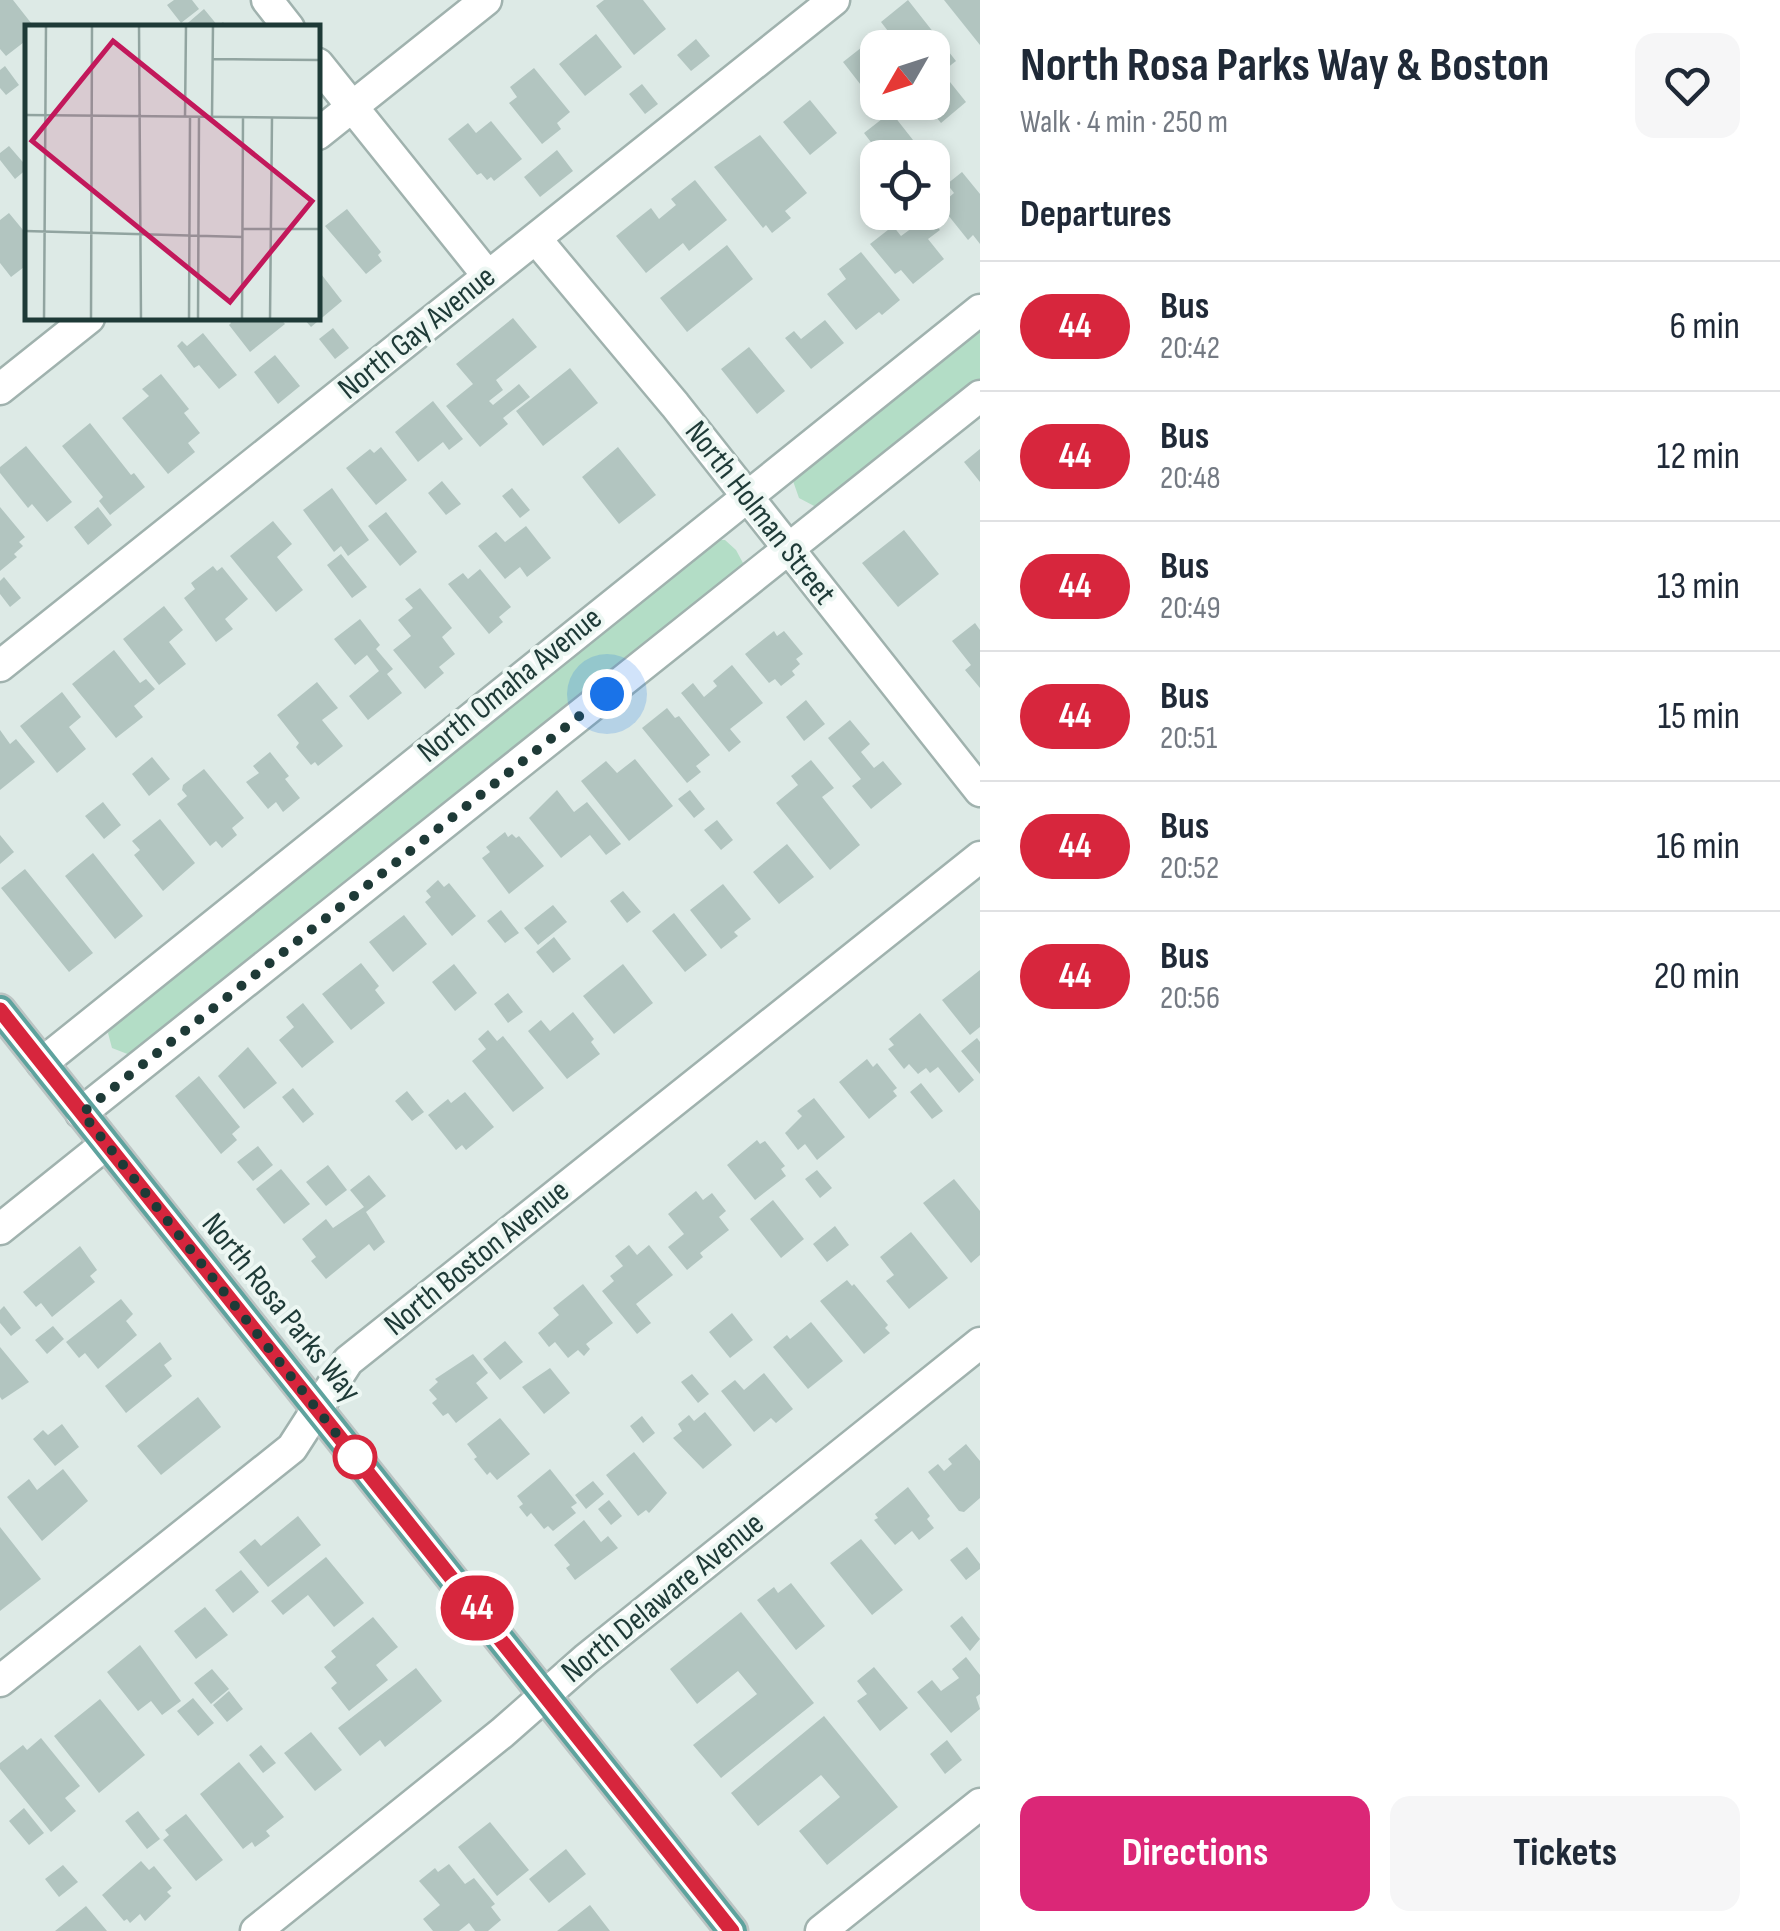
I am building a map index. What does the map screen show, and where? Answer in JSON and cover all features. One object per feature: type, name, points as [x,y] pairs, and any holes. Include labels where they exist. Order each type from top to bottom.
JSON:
[{"type":"main road","name":"North Rosa Parks Way","points":[[0,1010],[732,1931]]},
{"type":"street","points":[[267,0],[287,25]]},
{"type":"street","points":[[320,132],[486,0]]},
{"type":"street","name":"North Gay Avenue","points":[[0,666],[834,0]]},
{"type":"street","points":[[320,67],[488,276]]},
{"type":"street","name":"North Holman Street","points":[[536,238],[629,348],[980,791]]},
{"type":"street","name":"North Omaha Avenue","points":[[42,1063],[980,310]]},
{"type":"street","points":[[0,390],[88,320]]},
{"type":"street","name":"North Omaha Avenue","points":[[82,1113],[980,396]]},
{"type":"street","name":"North Boston Avenue","points":[[0,1681],[292,1448],[348,1362],[980,857]]},
{"type":"street","points":[[0,1229],[106,1144]]},
{"type":"street","name":"North Delaware Avenue","points":[[256,1931],[980,1344]]},
{"type":"street","points":[[821,1931],[980,1804]]},
{"type":"green space","points":[[980,327],[980,383],[832,500],[816,507],[799,498],[793,481],[806,466]]},
{"type":"green space","points":[[709,540],[725,540],[736,550],[743,563],[736,577],[130,1055],[112,1048],[108,1033],[112,1023]]},
{"type":"building","points":[[0,0],[13,0],[33,25],[25,25],[25,41],[6,56],[0,49]]},
{"type":"building","points":[[174,0],[192,0],[199,9],[181,23],[167,5]]},
{"type":"building","points":[[604,0],[643,0],[666,29],[634,55],[596,6]]},
{"type":"building","points":[[908,0],[932,30],[887,30],[881,22]]},
{"type":"building","points":[[944,0],[980,0],[980,45]]},
{"type":"building","points":[[204,9],[217,25],[185,25]]},
{"type":"building","points":[[596,34],[622,67],[585,96],[559,64]]},
{"type":"building","points":[[696,39],[710,56],[691,71],[677,55]]},
{"type":"building","points":[[860,49],[860,84],[843,62]]},
{"type":"building","points":[[5,66],[19,85],[6,95],[0,88],[0,70]]},
{"type":"building","points":[[534,68],[570,112],[557,123],[561,129],[542,144],[509,103],[517,97],[510,87]]},
{"type":"building","points":[[950,82],[966,102],[950,115]]},
{"type":"building","points":[[642,84],[658,104],[645,114],[629,94]]},
{"type":"building","points":[[810,100],[837,133],[810,155],[783,122]]},
{"type":"building","points":[[881,120],[897,120],[913,140],[869,140],[864,133]]},
{"type":"building","points":[[491,121],[522,159],[494,181],[481,173],[477,175],[448,139],[468,123],[476,133]]},
{"type":"building","points":[[760,135],[807,193],[785,211],[791,218],[772,233],[766,225],[763,228],[714,167]]},
{"type":"building","points":[[9,146],[25,165],[25,171],[15,179],[0,160],[0,153]]},
{"type":"building","points":[[557,150],[573,171],[540,197],[524,177]]},
{"type":"building","points":[[962,172],[980,194],[980,244],[973,235],[968,240],[950,218],[950,196],[954,193],[950,182]]},
{"type":"building","points":[[695,180],[727,220],[689,251],[683,243],[646,273],[616,236],[651,208],[659,219],[676,205],[671,199]]},
{"type":"building","points":[[347,209],[381,252],[378,255],[382,261],[366,274],[325,226]]},
{"type":"building","points":[[9,213],[25,232],[25,266],[11,277],[0,263],[0,220]]},
{"type":"building","points":[[888,230],[896,230],[901,236],[909,230],[940,230],[928,239],[944,259],[913,284],[901,270],[895,274],[870,244]]},
{"type":"building","points":[[727,245],[753,279],[687,332],[660,298]]},
{"type":"building","points":[[861,252],[900,300],[856,330],[827,294],[846,279],[839,269]]},
{"type":"building","points":[[320,273],[342,301],[320,319]]},
{"type":"building","points":[[513,318],[537,347],[496,380],[503,390],[489,401],[493,405],[519,384],[530,397],[503,418],[508,424],[480,447],[446,406],[473,384],[456,364]]},
{"type":"building","points":[[229,320],[282,320],[285,324],[250,352]]},
{"type":"building","points":[[825,320],[844,343],[811,369],[785,338],[794,331],[801,339]]},
{"type":"building","points":[[333,328],[349,348],[335,359],[319,339]]},
{"type":"building","points":[[203,333],[237,375],[219,389],[199,365],[194,368],[177,346],[182,341],[187,346]]},
{"type":"building","points":[[749,347],[785,391],[757,414],[721,369]]},
{"type":"building","points":[[275,355],[300,386],[278,404],[254,372]]},
{"type":"building","points":[[570,368],[598,403],[543,446],[516,411]]},
{"type":"building","points":[[161,374],[189,409],[184,413],[200,433],[188,443],[195,452],[168,474],[122,418],[149,396],[142,389]]},
{"type":"building","points":[[433,401],[463,439],[449,450],[443,442],[418,462],[395,432]]},
{"type":"building","points":[[90,423],[145,487],[110,515],[99,501],[103,497],[62,446]]},
{"type":"building","points":[[26,446],[72,502],[47,522],[32,504],[28,508],[0,473],[0,467]]},
{"type":"building","points":[[381,447],[407,480],[376,505],[346,468],[370,449],[374,453]]},
{"type":"building","points":[[618,447],[656,495],[619,524],[582,477]]},
{"type":"building","points":[[980,449],[980,482],[964,462]]},
{"type":"building","points":[[442,481],[461,504],[446,515],[428,493]]},
{"type":"building","points":[[332,488],[369,540],[348,556],[341,546],[334,552],[303,510]]},
{"type":"building","points":[[512,488],[530,510],[520,518],[502,496]]},
{"type":"building","points":[[0,507],[25,537],[19,542],[23,546],[14,554],[17,557],[0,571]]},
{"type":"building","points":[[98,507],[112,525],[88,545],[74,527]]},
{"type":"building","points":[[386,512],[417,552],[400,566],[368,526]]},
{"type":"building","points":[[273,521],[292,544],[277,557],[303,590],[276,612],[230,556]]},
{"type":"building","points":[[526,526],[551,558],[527,577],[520,567],[505,579],[478,546],[496,532],[505,542]]},
{"type":"building","points":[[904,530],[939,574],[898,607],[862,563]]},
{"type":"building","points":[[341,554],[367,587],[352,598],[327,565]]},
{"type":"building","points":[[213,566],[217,571],[222,567],[248,599],[225,619],[233,629],[216,642],[184,598],[195,589],[191,583]]},
{"type":"building","points":[[480,569],[511,607],[499,617],[503,622],[489,634],[448,584],[463,573],[468,579]]},
{"type":"building","points":[[4,577],[21,598],[10,607],[0,594]]},
{"type":"building","points":[[420,588],[452,628],[442,637],[455,654],[439,667],[444,673],[425,689],[393,650],[411,636],[398,620],[413,608],[405,599]]},
{"type":"building","points":[[164,606],[183,630],[169,642],[186,664],[159,685],[123,639]]},
{"type":"building","points":[[360,619],[380,645],[376,649],[393,669],[387,674],[402,693],[368,720],[349,696],[379,671],[367,655],[355,665],[334,639]]},
{"type":"building","points":[[975,623],[980,630],[980,688],[965,670],[971,665],[952,641]]},
{"type":"building","points":[[774,631],[777,636],[784,631],[803,654],[796,659],[800,664],[792,671],[795,675],[781,686],[775,679],[769,683],[745,654]]},
{"type":"building","points":[[114,650],[140,683],[146,679],[155,689],[134,706],[143,717],[116,738],[72,684]]},
{"type":"building","points":[[732,665],[763,703],[730,729],[741,742],[729,752],[681,693],[693,683],[704,697],[717,686],[713,681]]},
{"type":"building","points":[[317,682],[338,708],[322,720],[343,746],[318,766],[315,762],[311,765],[296,747],[299,743],[277,715]]},
{"type":"building","points":[[62,692],[81,717],[69,727],[86,749],[57,773],[20,726]]},
{"type":"building","points":[[806,700],[825,724],[804,741],[786,717]]},
{"type":"building","points":[[667,708],[675,718],[679,716],[710,755],[696,766],[701,772],[687,783],[642,728]]},
{"type":"building","points":[[850,720],[870,744],[861,752],[874,768],[883,761],[902,784],[871,809],[852,786],[861,779],[828,738]]},
{"type":"building","points":[[0,730],[10,744],[16,739],[35,762],[0,790]]},
{"type":"building","points":[[270,752],[300,798],[283,812],[276,802],[268,809],[246,782],[259,773],[253,766]]},
{"type":"building","points":[[152,757],[170,779],[149,796],[132,774]]},
{"type":"building","points":[[635,759],[673,806],[629,841],[581,781],[606,761],[617,773]]},
{"type":"building","points":[[811,760],[834,788],[822,797],[860,845],[830,870],[776,803],[798,785],[791,776]]},
{"type":"building","points":[[204,769],[244,818],[232,828],[237,835],[222,848],[216,841],[210,846],[177,804],[187,796],[183,785]]},
{"type":"building","points":[[557,790],[574,812],[587,802],[621,844],[606,855],[590,835],[561,858],[529,818]]},
{"type":"building","points":[[690,790],[705,809],[694,818],[678,799]]},
{"type":"building","points":[[103,802],[121,825],[104,839],[85,816]]},
{"type":"building","points":[[160,819],[195,863],[163,891],[134,855],[140,850],[132,841]]},
{"type":"building","points":[[717,820],[733,840],[721,850],[704,830]]},
{"type":"building","points":[[505,832],[508,837],[519,836],[544,866],[509,894],[482,858],[490,852],[486,847]]},
{"type":"building","points":[[0,835],[14,852],[0,864]]},
{"type":"building","points":[[787,844],[814,877],[779,904],[753,872]]},
{"type":"building","points":[[93,853],[143,916],[115,939],[65,876]]},
{"type":"building","points":[[25,869],[93,953],[69,972],[1,888]]},
{"type":"building","points":[[438,880],[444,887],[449,883],[476,916],[452,936],[425,902],[431,897],[426,891]]},
{"type":"building","points":[[723,884],[751,919],[721,949],[690,910]]},
{"type":"building","points":[[623,891],[641,912],[627,923],[610,901]]},
{"type":"building","points":[[553,905],[567,922],[538,945],[524,928]]},
{"type":"building","points":[[501,910],[519,933],[505,943],[487,921]]},
{"type":"building","points":[[674,913],[707,955],[685,972],[652,931]]},
{"type":"building","points":[[404,915],[427,944],[393,972],[369,942]]},
{"type":"building","points":[[554,937],[571,959],[553,973],[536,952]]},
{"type":"building","points":[[361,963],[379,986],[375,990],[385,1003],[351,1030],[322,994]]},
{"type":"building","points":[[454,964],[477,993],[455,1011],[432,982]]},
{"type":"building","points":[[623,964],[653,1003],[614,1034],[583,996]]},
{"type":"building","points":[[980,970],[980,1027],[970,1035],[942,1000]]},
{"type":"building","points":[[508,993],[523,1012],[508,1023],[494,1004]]},
{"type":"building","points":[[303,1003],[334,1042],[302,1068],[279,1040],[294,1027],[286,1017]]},
{"type":"building","points":[[573,1012],[594,1039],[591,1042],[600,1054],[567,1079],[528,1031],[541,1020],[550,1031]]},
{"type":"building","points":[[920,1013],[974,1080],[959,1093],[938,1067],[930,1073],[926,1068],[918,1074],[909,1064],[904,1069],[888,1049],[894,1045],[889,1039]]},
{"type":"building","points":[[488,1030],[497,1041],[503,1036],[544,1088],[513,1112],[472,1061],[486,1049],[478,1039]]},
{"type":"building","points":[[977,1038],[980,1042],[980,1074],[961,1051]]},
{"type":"building","points":[[248,1047],[277,1083],[244,1109],[218,1076]]},
{"type":"building","points":[[867,1059],[873,1067],[877,1063],[897,1088],[893,1091],[897,1096],[869,1119],[839,1082]]},
{"type":"building","points":[[199,1076],[240,1127],[232,1134],[237,1140],[221,1154],[175,1096]]},
{"type":"building","points":[[921,1083],[943,1111],[932,1119],[910,1092]]},
{"type":"building","points":[[293,1088],[314,1114],[303,1123],[282,1097]]},
{"type":"building","points":[[407,1091],[424,1112],[412,1121],[395,1101]]},
{"type":"building","points":[[465,1092],[494,1127],[466,1150],[462,1145],[456,1150],[428,1115],[448,1099],[451,1103]]},
{"type":"building","points":[[814,1098],[845,1137],[817,1160],[805,1144],[798,1150],[785,1133],[802,1116],[797,1111]]},
{"type":"building","points":[[757,1140],[760,1144],[765,1141],[785,1166],[781,1169],[786,1176],[755,1200],[727,1165]]},
{"type":"building","points":[[258,1146],[273,1165],[253,1181],[237,1162]]},
{"type":"building","points":[[328,1165],[347,1190],[326,1206],[306,1182]]},
{"type":"building","points":[[281,1169],[310,1204],[284,1224],[256,1189]]},
{"type":"building","points":[[817,1170],[832,1188],[820,1198],[805,1179]]},
{"type":"building","points":[[369,1175],[386,1196],[366,1212],[385,1242],[374,1251],[369,1244],[326,1279],[311,1261],[316,1257],[302,1239],[326,1219],[333,1228],[364,1207],[350,1190]]},
{"type":"building","points":[[954,1179],[980,1211],[980,1255],[971,1263],[923,1203]]},
{"type":"building","points":[[696,1191],[703,1200],[712,1193],[726,1211],[719,1217],[729,1230],[700,1253],[703,1257],[687,1270],[668,1247],[684,1234],[668,1214]]},
{"type":"building","points":[[773,1200],[804,1239],[781,1258],[750,1219]]},
{"type":"building","points":[[835,1226],[849,1245],[827,1262],[813,1244]]},
{"type":"building","points":[[911,1232],[948,1278],[909,1309],[886,1281],[894,1275],[880,1257]]},
{"type":"building","points":[[629,1245],[637,1255],[649,1245],[673,1275],[636,1304],[651,1323],[637,1334],[602,1291],[614,1281],[610,1276],[623,1266],[615,1256]]},
{"type":"building","points":[[80,1246],[97,1270],[90,1276],[95,1282],[52,1317],[41,1303],[36,1307],[23,1292]]},
{"type":"building","points":[[847,1280],[888,1325],[885,1328],[890,1333],[864,1354],[820,1301]]},
{"type":"building","points":[[583,1284],[613,1323],[586,1344],[590,1349],[584,1356],[578,1350],[568,1358],[555,1342],[549,1347],[538,1333],[559,1315],[553,1308]]},
{"type":"building","points":[[121,1299],[133,1314],[126,1321],[137,1335],[98,1369],[85,1353],[79,1358],[66,1342]]},
{"type":"building","points":[[4,1306],[21,1328],[11,1336],[0,1323]]},
{"type":"building","points":[[732,1313],[753,1340],[730,1358],[709,1332]]},
{"type":"building","points":[[811,1322],[843,1361],[808,1389],[773,1347]]},
{"type":"building","points":[[53,1326],[64,1339],[47,1354],[35,1340]]},
{"type":"building","points":[[505,1341],[523,1362],[500,1380],[483,1359]]},
{"type":"building","points":[[160,1342],[172,1359],[164,1365],[172,1376],[126,1413],[105,1386]]},
{"type":"building","points":[[0,1347],[29,1382],[2,1400],[0,1397]]},
{"type":"building","points":[[473,1354],[488,1373],[476,1383],[488,1398],[456,1423],[432,1403],[437,1399],[429,1390],[438,1382],[435,1379]]},
{"type":"building","points":[[550,1368],[570,1393],[544,1414],[522,1387]]},
{"type":"building","points":[[764,1373],[793,1409],[776,1423],[771,1418],[754,1432],[721,1391],[735,1380],[744,1390]]},
{"type":"building","points":[[692,1374],[709,1394],[698,1403],[681,1382]]},
{"type":"building","points":[[198,1397],[221,1427],[161,1475],[137,1446]]},
{"type":"building","points":[[705,1412],[732,1445],[703,1469],[673,1438],[682,1431],[678,1424],[689,1415],[694,1421]]},
{"type":"building","points":[[642,1416],[655,1433],[643,1443],[630,1426]]},
{"type":"building","points":[[500,1418],[530,1454],[497,1480],[490,1472],[487,1475],[467,1444]]},
{"type":"building","points":[[62,1424],[79,1447],[55,1466],[33,1439],[43,1430],[48,1435]]},
{"type":"building","points":[[966,1444],[980,1461],[980,1498],[964,1512],[959,1511],[928,1472],[938,1464],[944,1471],[952,1464],[948,1459]]},
{"type":"building","points":[[634,1452],[667,1493],[649,1513],[646,1510],[638,1516],[606,1475]]},
{"type":"building","points":[[63,1469],[88,1501],[42,1541],[7,1497],[29,1479],[37,1490]]},
{"type":"building","points":[[550,1469],[577,1503],[571,1507],[576,1513],[553,1531],[548,1526],[544,1529],[531,1513],[527,1517],[517,1496]]},
{"type":"building","points":[[593,1481],[604,1494],[586,1509],[575,1495]]},
{"type":"building","points":[[908,1487],[930,1516],[927,1519],[934,1528],[919,1540],[912,1531],[895,1545],[874,1520],[878,1518],[875,1514]]},
{"type":"building","points":[[609,1500],[622,1516],[611,1525],[598,1509]]},
{"type":"building","points":[[298,1516],[321,1545],[268,1587],[239,1552],[255,1539],[261,1546]]},
{"type":"building","points":[[584,1520],[601,1542],[608,1536],[618,1548],[575,1580],[566,1568],[570,1565],[554,1545]]},
{"type":"building","points":[[0,1527],[41,1579],[0,1611]]},
{"type":"building","points":[[861,1539],[903,1590],[872,1615],[830,1563]]},
{"type":"building","points":[[967,1547],[980,1569],[966,1580],[950,1560]]},
{"type":"building","points":[[326,1557],[364,1603],[334,1627],[308,1595],[283,1615],[271,1601]]},
{"type":"building","points":[[241,1570],[259,1592],[233,1613],[215,1590]]},
{"type":"building","points":[[791,1583],[825,1626],[796,1650],[757,1600],[774,1587],[778,1593]]},
{"type":"building","points":[[205,1607],[228,1635],[196,1659],[174,1631]]},
{"type":"building","points":[[741,1612],[814,1703],[721,1778],[693,1745],[757,1694],[738,1671],[697,1704],[670,1669]]},
{"type":"building","points":[[962,1616],[980,1639],[970,1651],[950,1626]]},
{"type":"building","points":[[373,1617],[398,1647],[376,1665],[388,1680],[349,1711],[331,1688],[337,1683],[324,1667],[336,1657],[331,1651]]},
{"type":"building","points":[[140,1645],[181,1701],[162,1715],[151,1701],[138,1711],[107,1672]]},
{"type":"building","points":[[966,1657],[980,1675],[980,1694],[976,1697],[980,1709],[951,1733],[917,1692],[932,1680],[941,1691],[959,1678],[952,1669]]},
{"type":"building","points":[[874,1667],[908,1708],[880,1731],[857,1701],[867,1694],[857,1681]]},
{"type":"building","points":[[416,1668],[442,1701],[385,1747],[380,1740],[360,1756],[338,1728]]},
{"type":"building","points":[[212,1669],[229,1689],[211,1704],[194,1683]]},
{"type":"building","points":[[229,1691],[243,1709],[227,1722],[213,1705]]},
{"type":"building","points":[[193,1698],[214,1723],[198,1736],[177,1711]]},
{"type":"building","points":[[100,1699],[145,1755],[99,1793],[54,1736]]},
{"type":"building","points":[[824,1716],[898,1807],[827,1865],[799,1831],[840,1797],[821,1775],[758,1826],[731,1793]]},
{"type":"building","points":[[311,1732],[342,1770],[315,1791],[284,1753]]},
{"type":"building","points":[[41,1738],[80,1786],[65,1798],[76,1811],[51,1832],[0,1769],[0,1763],[23,1745],[27,1750]]},
{"type":"building","points":[[947,1740],[962,1760],[945,1774],[930,1754]]},
{"type":"building","points":[[261,1745],[276,1763],[263,1773],[249,1755]]},
{"type":"building","points":[[239,1762],[284,1817],[266,1831],[270,1836],[255,1847],[252,1842],[243,1849],[200,1794]]},
{"type":"building","points":[[24,1808],[44,1833],[29,1845],[9,1821]]},
{"type":"building","points":[[138,1811],[160,1839],[147,1849],[125,1821]]},
{"type":"building","points":[[186,1814],[223,1860],[196,1881],[163,1840],[169,1835],[165,1830]]},
{"type":"building","points":[[490,1822],[529,1870],[497,1896],[458,1847]]},
{"type":"building","points":[[566,1849],[586,1874],[549,1903],[529,1879]]},
{"type":"building","points":[[141,1861],[149,1870],[154,1866],[172,1888],[167,1892],[171,1896],[145,1921],[140,1914],[130,1923],[102,1895]]},
{"type":"building","points":[[449,1864],[465,1884],[474,1878],[495,1904],[491,1907],[501,1920],[488,1931],[475,1931],[469,1923],[459,1931],[433,1931],[423,1919],[440,1905],[419,1881],[435,1868],[438,1872]]},
{"type":"building","points":[[63,1865],[78,1882],[59,1897],[45,1879]]},
{"type":"building","points":[[590,1905],[610,1931],[557,1931]]},
{"type":"building","points":[[86,1906],[107,1931],[55,1931]]},
{"type":"bus line","name":"44","points":[[0,1010],[732,1931]]},
{"type":"route","points":[[355,1457],[362,1466],[82,1113],[607,694]]}]
